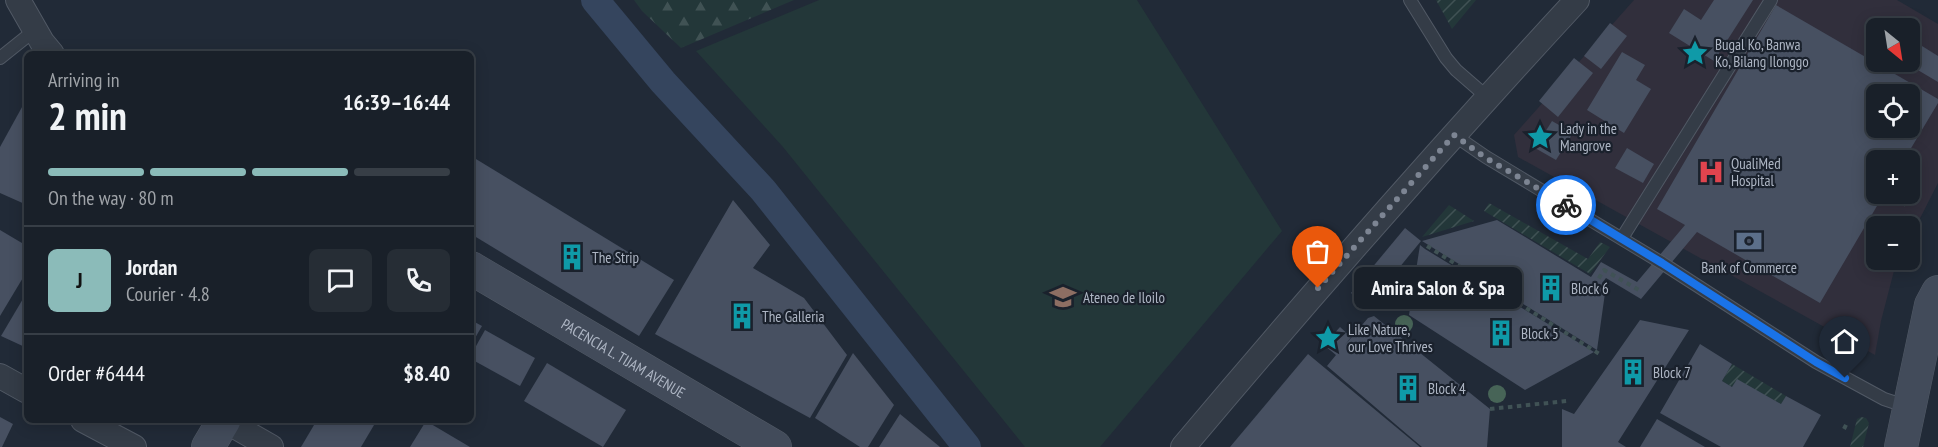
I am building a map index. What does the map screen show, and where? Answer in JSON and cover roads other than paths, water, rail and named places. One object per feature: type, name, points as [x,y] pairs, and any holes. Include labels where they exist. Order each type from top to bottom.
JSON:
[{"type":"street","points":[[18,0],[50,51]]},
{"type":"street","points":[[1183,447],[1303,304],[1487,97],[1577,0]]},
{"type":"street","name":"PACENCIA L. TIJAM AVENUE","points":[[474,270],[775,447]]},
{"type":"street","points":[[1901,447],[1931,305],[1938,292]]},
{"type":"street","points":[[0,376],[24,389]]},
{"type":"street","points":[[89,423],[134,447]]},
{"type":"street","points":[[208,447],[222,423]]},
{"type":"street","points":[[229,423],[271,447]]},
{"type":"lane","points":[[1410,0],[1446,58],[1456,70],[1487,97]]},
{"type":"lane","points":[[1622,238],[1771,0]]},
{"type":"lane","points":[[0,58],[35,30]]},
{"type":"lane","points":[[1454,135],[1486,158],[1622,238],[1816,362],[1884,399],[1909,407]]},
{"type":"waterway","points":[[595,0],[663,82],[763,190],[967,447]]},
{"type":"place","name":"Bugal Ko, Banwa Ko, Bilang Ilonggo","points":[[1695,53]]},
{"type":"place","name":"Lady in the Mangrove","points":[[1540,137]]},
{"type":"place","name":"QualiMed Hospital","points":[[1711,172]]},
{"type":"place","name":"Bank of Commerce","points":[[1749,241]]},
{"type":"place","name":"The Strip","points":[[572,257]]},
{"type":"place","name":"Amira Salon & Spa","points":[[1318,288]]},
{"type":"place","name":"Block 6","points":[[1551,288]]},
{"type":"place","name":"Ateneo de Iloilo","points":[[1063,297]]},
{"type":"place","name":"The Galleria","points":[[742,316]]},
{"type":"place","name":"Block 5","points":[[1501,333]]},
{"type":"place","name":"Like Nature, our Love Thrives","points":[[1328,338]]},
{"type":"place","name":"Block 7","points":[[1633,372]]},
{"type":"place","name":"Block 4","points":[[1408,388]]}]
